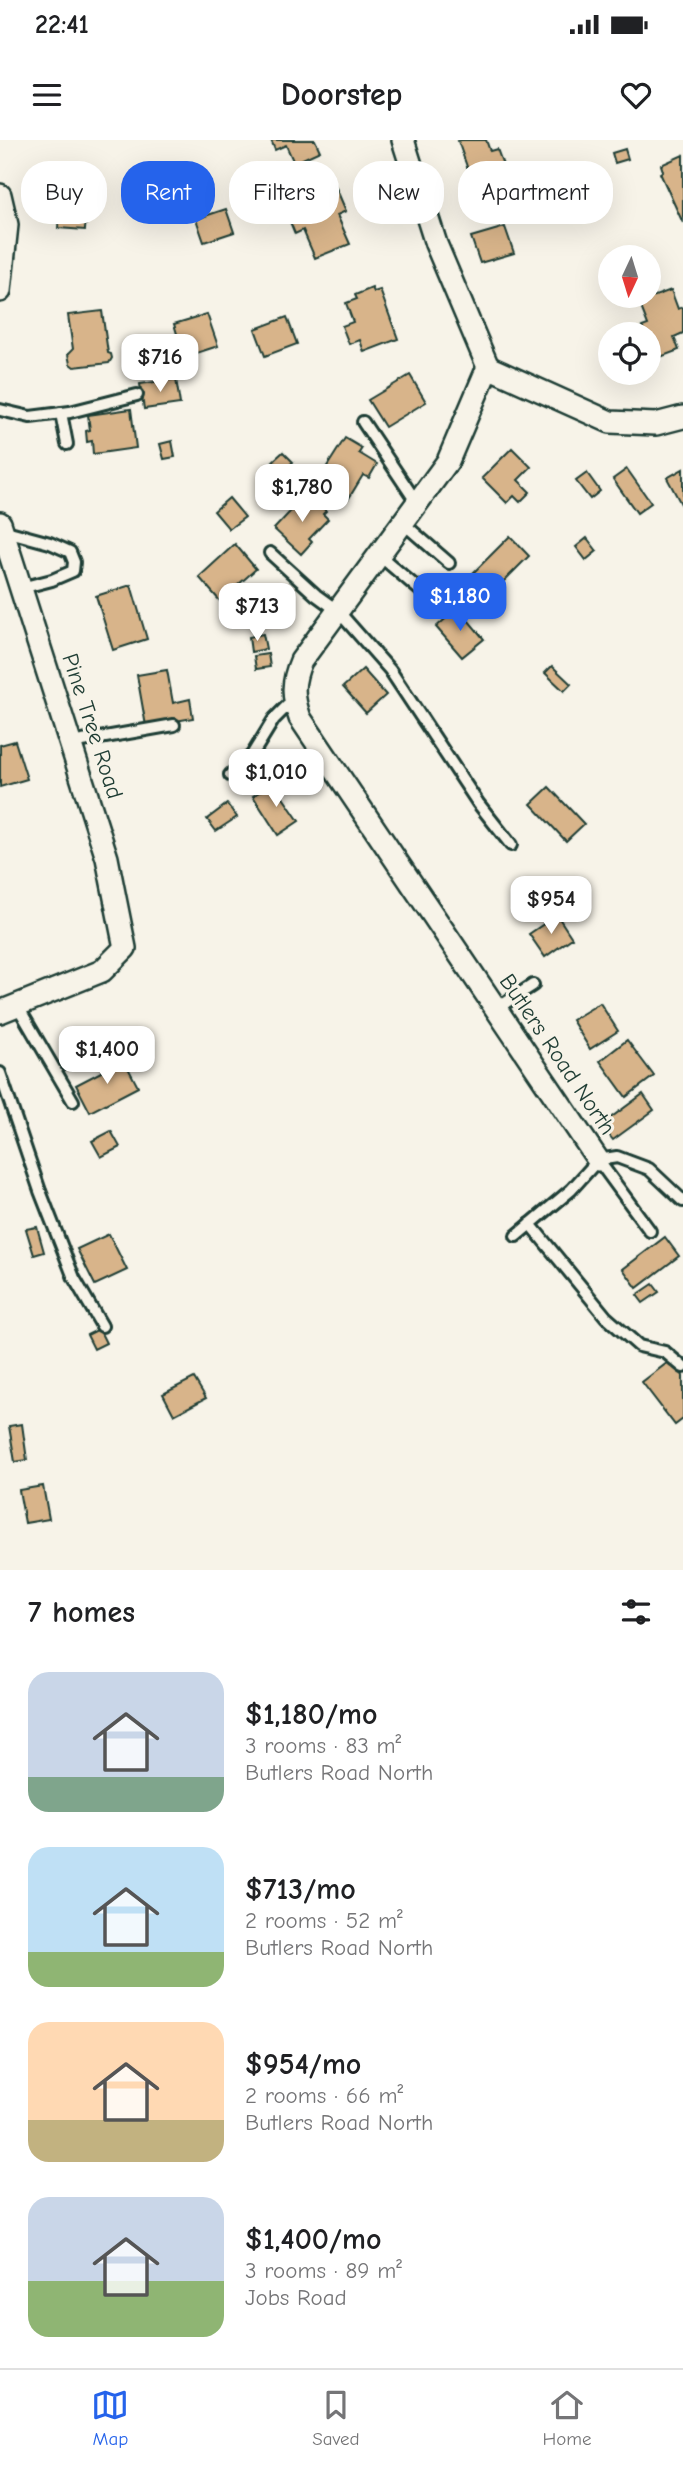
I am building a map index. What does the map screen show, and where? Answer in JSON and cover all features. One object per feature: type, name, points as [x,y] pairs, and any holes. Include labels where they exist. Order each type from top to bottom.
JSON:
[{"type":"street","points":[[403,140],[436,244],[488,367],[610,422],[656,424],[683,417]]},
{"type":"street","points":[[0,195],[8,225],[0,291]]},
{"type":"street","points":[[293,700],[293,680],[301,661],[448,461],[488,367]]},
{"type":"street","name":"Pine Tree Road","points":[[1,526],[107,858],[125,948],[102,971],[9,1008]]},
{"type":"street","name":"Butlers Road North","points":[[293,700],[300,718],[598,1160]]},
{"type":"lane","points":[[0,410],[30,417],[61,413],[137,394]]},
{"type":"lane","points":[[61,413],[67,444]]},
{"type":"lane","points":[[363,422],[417,503]]},
{"type":"lane","points":[[403,523],[449,563]]},
{"type":"lane","points":[[1,526],[70,552],[74,562],[73,571],[21,588]]},
{"type":"lane","points":[[270,553],[316,595],[338,611],[390,670],[478,803],[511,845]]},
{"type":"lane","points":[[379,555],[422,592]]},
{"type":"lane","points":[[230,775],[253,755],[274,719],[293,700]]},
{"type":"lane","points":[[71,743],[174,725]]},
{"type":"lane","points":[[496,1009],[533,985]]},
{"type":"lane","points":[[9,1008],[74,1101]]},
{"type":"lane","points":[[0,1073],[40,1191],[74,1278],[102,1326]]},
{"type":"lane","points":[[516,1236],[570,1190],[598,1160],[617,1157],[649,1169],[683,1201]]},
{"type":"lane","points":[[598,1160],[650,1231]]},
{"type":"lane","points":[[530,1224],[606,1317],[639,1346],[664,1352],[683,1367]]},
{"type":"building","points":[[271,140],[315,140],[320,151],[293,161],[286,145],[275,150]]},
{"type":"building","points":[[486,140],[490,151],[497,149],[502,161],[465,161],[458,141]]},
{"type":"building","points":[[625,149],[628,159],[615,163],[612,153]]},
{"type":"building","points":[[683,155],[683,223],[660,173],[663,171],[661,165]]},
{"type":"building","points":[[339,195],[346,211],[339,214]]},
{"type":"building","points":[[226,209],[234,232],[204,242],[198,224],[215,224],[215,213]]},
{"type":"building","points":[[339,219],[350,244],[315,258],[303,230],[295,234],[291,224],[339,224]]},
{"type":"building","points":[[58,224],[85,224],[85,230],[58,228]]},
{"type":"building","points":[[505,227],[514,253],[480,263],[471,237]]},
{"type":"building","points":[[372,288],[374,292],[380,290],[398,339],[364,352],[360,340],[349,344],[342,326],[353,322],[346,303],[357,299],[355,295]]},
{"type":"building","points":[[671,290],[678,309],[683,307],[683,333],[674,337],[679,350],[661,357],[661,322],[647,322],[641,308],[662,308],[662,293]]},
{"type":"building","points":[[102,311],[108,353],[112,358],[109,363],[74,367],[70,364],[68,354],[73,349],[68,315]]},
{"type":"building","points":[[207,314],[218,346],[184,357],[174,324]]},
{"type":"building","points":[[287,317],[297,344],[265,356],[255,329]]},
{"type":"building","points":[[410,375],[426,402],[385,427],[368,400]]},
{"type":"building","points":[[176,379],[180,404],[144,409],[140,384]]},
{"type":"building","points":[[131,409],[136,448],[93,454],[92,441],[87,442],[86,431],[90,430],[88,415]]},
{"type":"building","points":[[345,438],[362,448],[359,453],[377,464],[369,478],[363,475],[349,498],[319,479]]},
{"type":"building","points":[[172,441],[175,457],[164,459],[160,444]]},
{"type":"building","points":[[512,448],[531,467],[518,480],[530,492],[520,502],[514,496],[507,503],[482,478]]},
{"type":"building","points":[[283,452],[293,462],[283,471],[273,461]]},
{"type":"building","points":[[627,469],[651,503],[637,513],[613,479]]},
{"type":"building","points":[[683,469],[683,503],[681,504],[667,478]]},
{"type":"building","points":[[587,473],[600,491],[590,499],[576,481]]},
{"type":"building","points":[[229,498],[245,517],[229,529],[214,511]]},
{"type":"building","points":[[303,498],[309,503],[314,499],[326,511],[323,514],[328,519],[309,539],[312,542],[301,554],[274,529]]},
{"type":"building","points":[[510,536],[529,556],[484,601],[465,581]]},
{"type":"building","points":[[587,538],[597,551],[586,560],[576,547]]},
{"type":"building","points":[[235,544],[256,569],[220,601],[199,577]]},
{"type":"building","points":[[131,585],[147,639],[113,650],[96,596]]},
{"type":"building","points":[[458,608],[484,639],[462,657],[436,627]]},
{"type":"building","points":[[263,634],[266,649],[251,652],[249,637]]},
{"type":"building","points":[[268,654],[270,667],[256,669],[254,656]]},
{"type":"building","points":[[552,666],[571,684],[564,691],[545,673]]},
{"type":"building","points":[[363,669],[386,695],[366,713],[343,687]]},
{"type":"building","points":[[167,670],[173,703],[190,699],[193,718],[146,726],[137,675]]},
{"type":"building","points":[[15,741],[27,779],[0,787],[0,745]]},
{"type":"building","points":[[273,783],[299,821],[278,835],[253,796]]},
{"type":"building","points":[[549,787],[584,824],[566,841],[531,804]]},
{"type":"building","points":[[227,804],[237,817],[216,831],[207,819]]},
{"type":"building","points":[[557,915],[572,938],[545,957],[529,934]]},
{"type":"building","points":[[600,1003],[618,1031],[590,1049],[572,1020]]},
{"type":"building","points":[[627,1040],[654,1076],[626,1097],[600,1061]]},
{"type":"building","points":[[124,1060],[138,1087],[90,1112],[76,1085]]},
{"type":"building","points":[[643,1094],[654,1110],[613,1140],[601,1125]]},
{"type":"building","points":[[111,1131],[120,1147],[101,1157],[92,1141]]},
{"type":"building","points":[[37,1227],[44,1252],[34,1255],[26,1229]]},
{"type":"building","points":[[109,1234],[127,1270],[95,1285],[77,1249]]},
{"type":"building","points":[[665,1237],[679,1256],[637,1288],[623,1269]]},
{"type":"building","points":[[653,1284],[659,1292],[643,1303],[637,1295]]},
{"type":"building","points":[[99,1329],[106,1343],[94,1349],[87,1335]]},
{"type":"building","points":[[671,1360],[683,1376],[683,1419],[675,1425],[642,1382]]},
{"type":"building","points":[[194,1378],[206,1398],[174,1415],[163,1394]]},
{"type":"building","points":[[22,1424],[27,1460],[15,1462],[9,1426]]},
{"type":"building","points":[[43,1486],[49,1519],[25,1523],[19,1490]]}]
